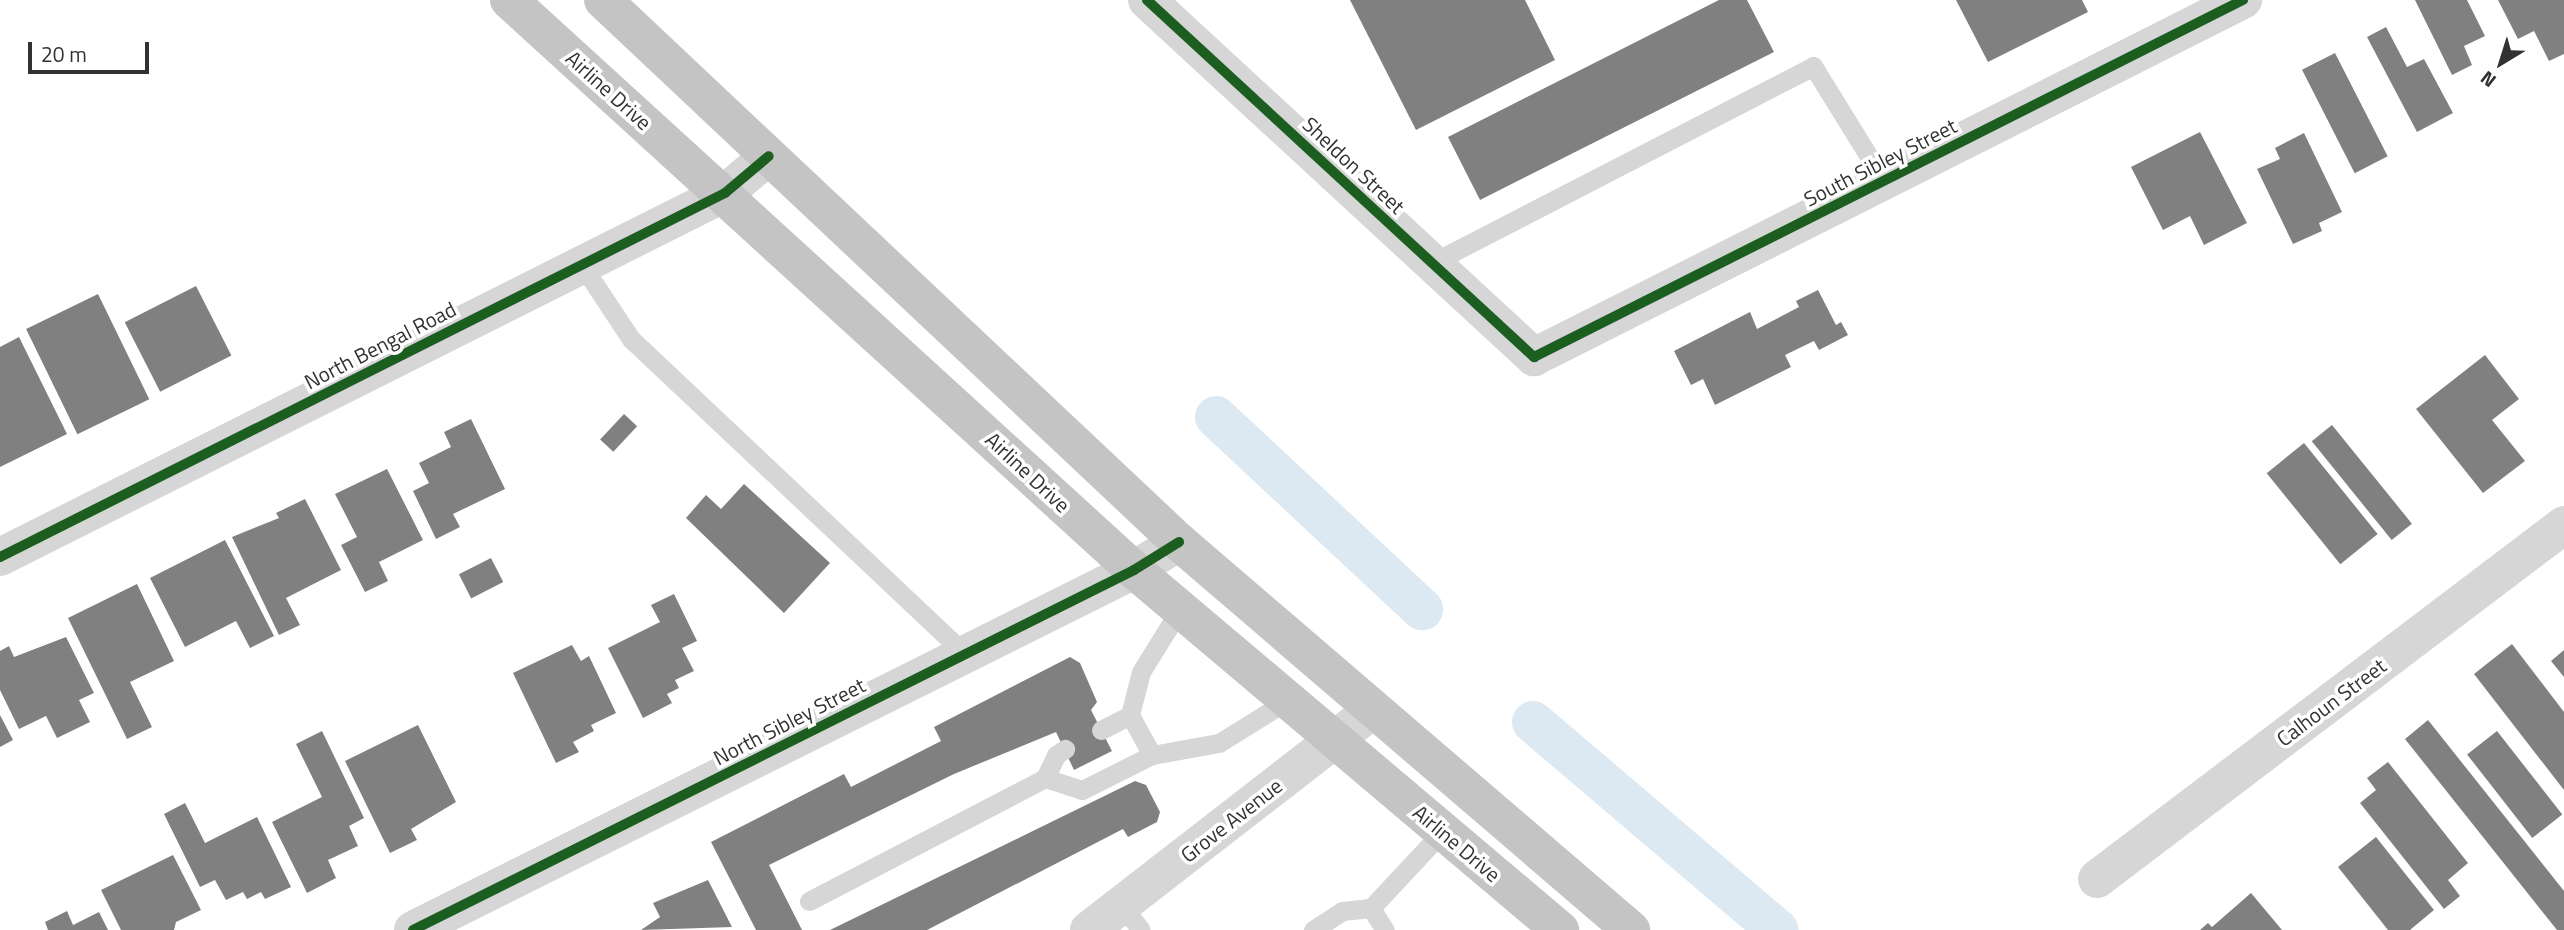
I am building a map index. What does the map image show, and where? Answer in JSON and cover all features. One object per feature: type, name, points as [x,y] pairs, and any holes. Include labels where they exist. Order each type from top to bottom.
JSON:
[{"type":"highway","name":"Airline Drive","points":[[509,0],[725,193],[1134,570],[1560,930]]},
{"type":"highway","points":[[603,0],[1180,541],[1631,930]]},
{"type":"street","name":"Sheldon Street","points":[[1147,0],[1534,357]]},
{"type":"street","name":"South Sibley Street","points":[[1534,357],[2244,0]]},
{"type":"street","name":"North Bengal Road","points":[[0,556],[725,193],[769,156]]},
{"type":"street","name":"Calhoun Street","points":[[2097,879],[2564,525]]},
{"type":"street","name":"North Sibley Street","points":[[413,930],[1134,570],[1180,541]]},
{"type":"street","name":"Grove Avenue","points":[[1089,930],[1131,917],[1334,740],[1373,710]]},
{"type":"lane","points":[[1432,263],[1813,66],[1884,181]]},
{"type":"lane","points":[[582,265],[631,339],[965,654]]},
{"type":"lane","points":[[1152,755],[1130,715],[1141,672],[1180,609]]},
{"type":"lane","points":[[1045,778],[1082,790],[1152,755],[1219,743],[1288,700]]},
{"type":"lane","points":[[1101,730],[1130,715]]},
{"type":"lane","points":[[808,901],[1045,778],[1056,755],[1065,749]]},
{"type":"lane","points":[[1313,930],[1342,911],[1371,908],[1443,831]]},
{"type":"lane","points":[[1371,908],[1385,930]]},
{"type":"building","points":[[1350,0],[1525,0],[1555,60],[1416,130]]},
{"type":"building","points":[[1719,0],[1747,0],[1774,52],[1480,200],[1448,137]]},
{"type":"building","points":[[1956,0],[2082,0],[2088,12],[1988,62]]},
{"type":"building","points":[[2415,0],[2467,0],[2485,36],[2464,46],[2472,65],[2452,75]]},
{"type":"building","points":[[2498,0],[2564,0],[2564,54],[2549,61],[2534,31],[2518,39]]},
{"type":"building","points":[[2386,27],[2407,67],[2424,59],[2453,113],[2417,132],[2367,37]]},
{"type":"building","points":[[2335,53],[2388,156],[2355,173],[2302,70]]},
{"type":"building","points":[[2200,132],[2247,223],[2204,245],[2190,216],[2163,230],[2131,167]]},
{"type":"building","points":[[2304,133],[2342,212],[2319,223],[2322,231],[2293,244],[2257,169],[2280,159],[2275,148]]},
{"type":"building","points":[[196,286],[231,355],[160,392],[125,322]]},
{"type":"building","points":[[1818,290],[1836,325],[1841,322],[1848,335],[1819,350],[1814,341],[1785,355],[1791,367],[1715,405],[1703,379],[1691,385],[1674,351],[1750,312],[1757,329],[1799,307],[1796,301]]},
{"type":"building","points":[[98,294],[149,399],[77,434],[26,329]]},
{"type":"building","points":[[19,337],[67,434],[0,467],[0,347]]},
{"type":"building","points":[[2485,355],[2519,399],[2492,420],[2525,461],[2483,493],[2416,409]]},
{"type":"building","points":[[624,414],[637,426],[613,452],[600,440]]},
{"type":"building","points":[[471,419],[505,489],[453,514],[460,527],[436,539],[413,491],[429,483],[419,463],[451,447],[444,432]]},
{"type":"building","points":[[2332,425],[2412,524],[2392,540],[2312,441]]},
{"type":"building","points":[[2304,443],[2378,534],[2340,564],[2267,473]]},
{"type":"building","points":[[387,469],[423,540],[379,562],[388,581],[365,592],[341,545],[357,537],[335,494]]},
{"type":"building","points":[[744,484],[830,563],[784,613],[686,518],[706,495],[721,509]]},
{"type":"building","points":[[305,499],[341,570],[286,598],[300,625],[279,635],[232,537],[279,518],[276,513]]},
{"type":"building","points":[[225,540],[274,636],[250,648],[236,621],[185,647],[150,578]]},
{"type":"building","points":[[491,558],[503,582],[471,598],[459,574]]},
{"type":"building","points":[[137,584],[174,661],[130,682],[152,727],[127,739],[68,618]]},
{"type":"building","points":[[674,594],[697,641],[682,648],[694,671],[675,680],[679,688],[667,694],[672,703],[643,718],[608,648],[660,622],[651,605]]},
{"type":"building","points":[[66,637],[94,693],[79,700],[90,722],[57,738],[46,716],[19,729],[0,690],[0,651],[9,646],[14,657]]},
{"type":"building","points":[[2512,644],[2564,712],[2564,790],[2474,674]]},
{"type":"building","points":[[572,645],[581,661],[589,656],[616,713],[591,725],[594,731],[573,742],[579,752],[556,763],[513,673]]},
{"type":"building","points":[[2564,650],[2564,677],[2551,661]]},
{"type":"building","points":[[1070,657],[1080,663],[1097,702],[1091,710],[1112,751],[1074,770],[1056,732],[954,774],[769,865],[802,930],[756,930],[711,842],[844,774],[851,787],[941,741],[934,727]]},
{"type":"building","points":[[0,715],[13,740],[0,747]]},
{"type":"building","points":[[2428,720],[2564,891],[2564,930],[2557,930],[2405,739]]},
{"type":"building","points":[[418,725],[456,802],[411,829],[417,840],[390,853],[345,761]]},
{"type":"building","points":[[322,731],[364,818],[349,826],[358,846],[328,860],[336,878],[307,893],[272,822],[322,797],[296,744]]},
{"type":"building","points":[[2497,731],[2562,815],[2532,838],[2467,754]]},
{"type":"building","points":[[2388,762],[2468,863],[2448,880],[2460,896],[2444,909],[2360,803],[2376,790],[2367,778]]},
{"type":"building","points":[[1135,781],[1146,785],[1160,812],[1157,822],[1128,837],[1123,829],[927,930],[830,930]]},
{"type":"building","points":[[185,803],[205,843],[257,817],[291,887],[265,899],[261,892],[247,899],[243,892],[226,900],[215,880],[200,887],[164,814]]},
{"type":"building","points":[[2376,837],[2434,910],[2410,930],[2388,930],[2338,867]]},
{"type":"building","points":[[173,855],[201,910],[176,922],[174,930],[121,930],[101,890]]},
{"type":"building","points":[[708,880],[732,927],[641,930],[660,917],[653,903]]},
{"type":"building","points":[[2251,893],[2282,930],[2200,930],[2208,923],[2212,927]]},
{"type":"building","points":[[67,911],[73,925],[99,912],[108,930],[48,930],[45,922]]},
{"type":"waterway","points":[[1216,417],[1422,609]]},
{"type":"waterway","points":[[1533,722],[1777,930]]},
{"type":"cycle path","points":[[1147,0],[1534,357],[2243,0]]},
{"type":"cycle path","points":[[0,557],[725,193],[769,156]]},
{"type":"cycle path","points":[[413,930],[1134,570],[1179,542]]}]
